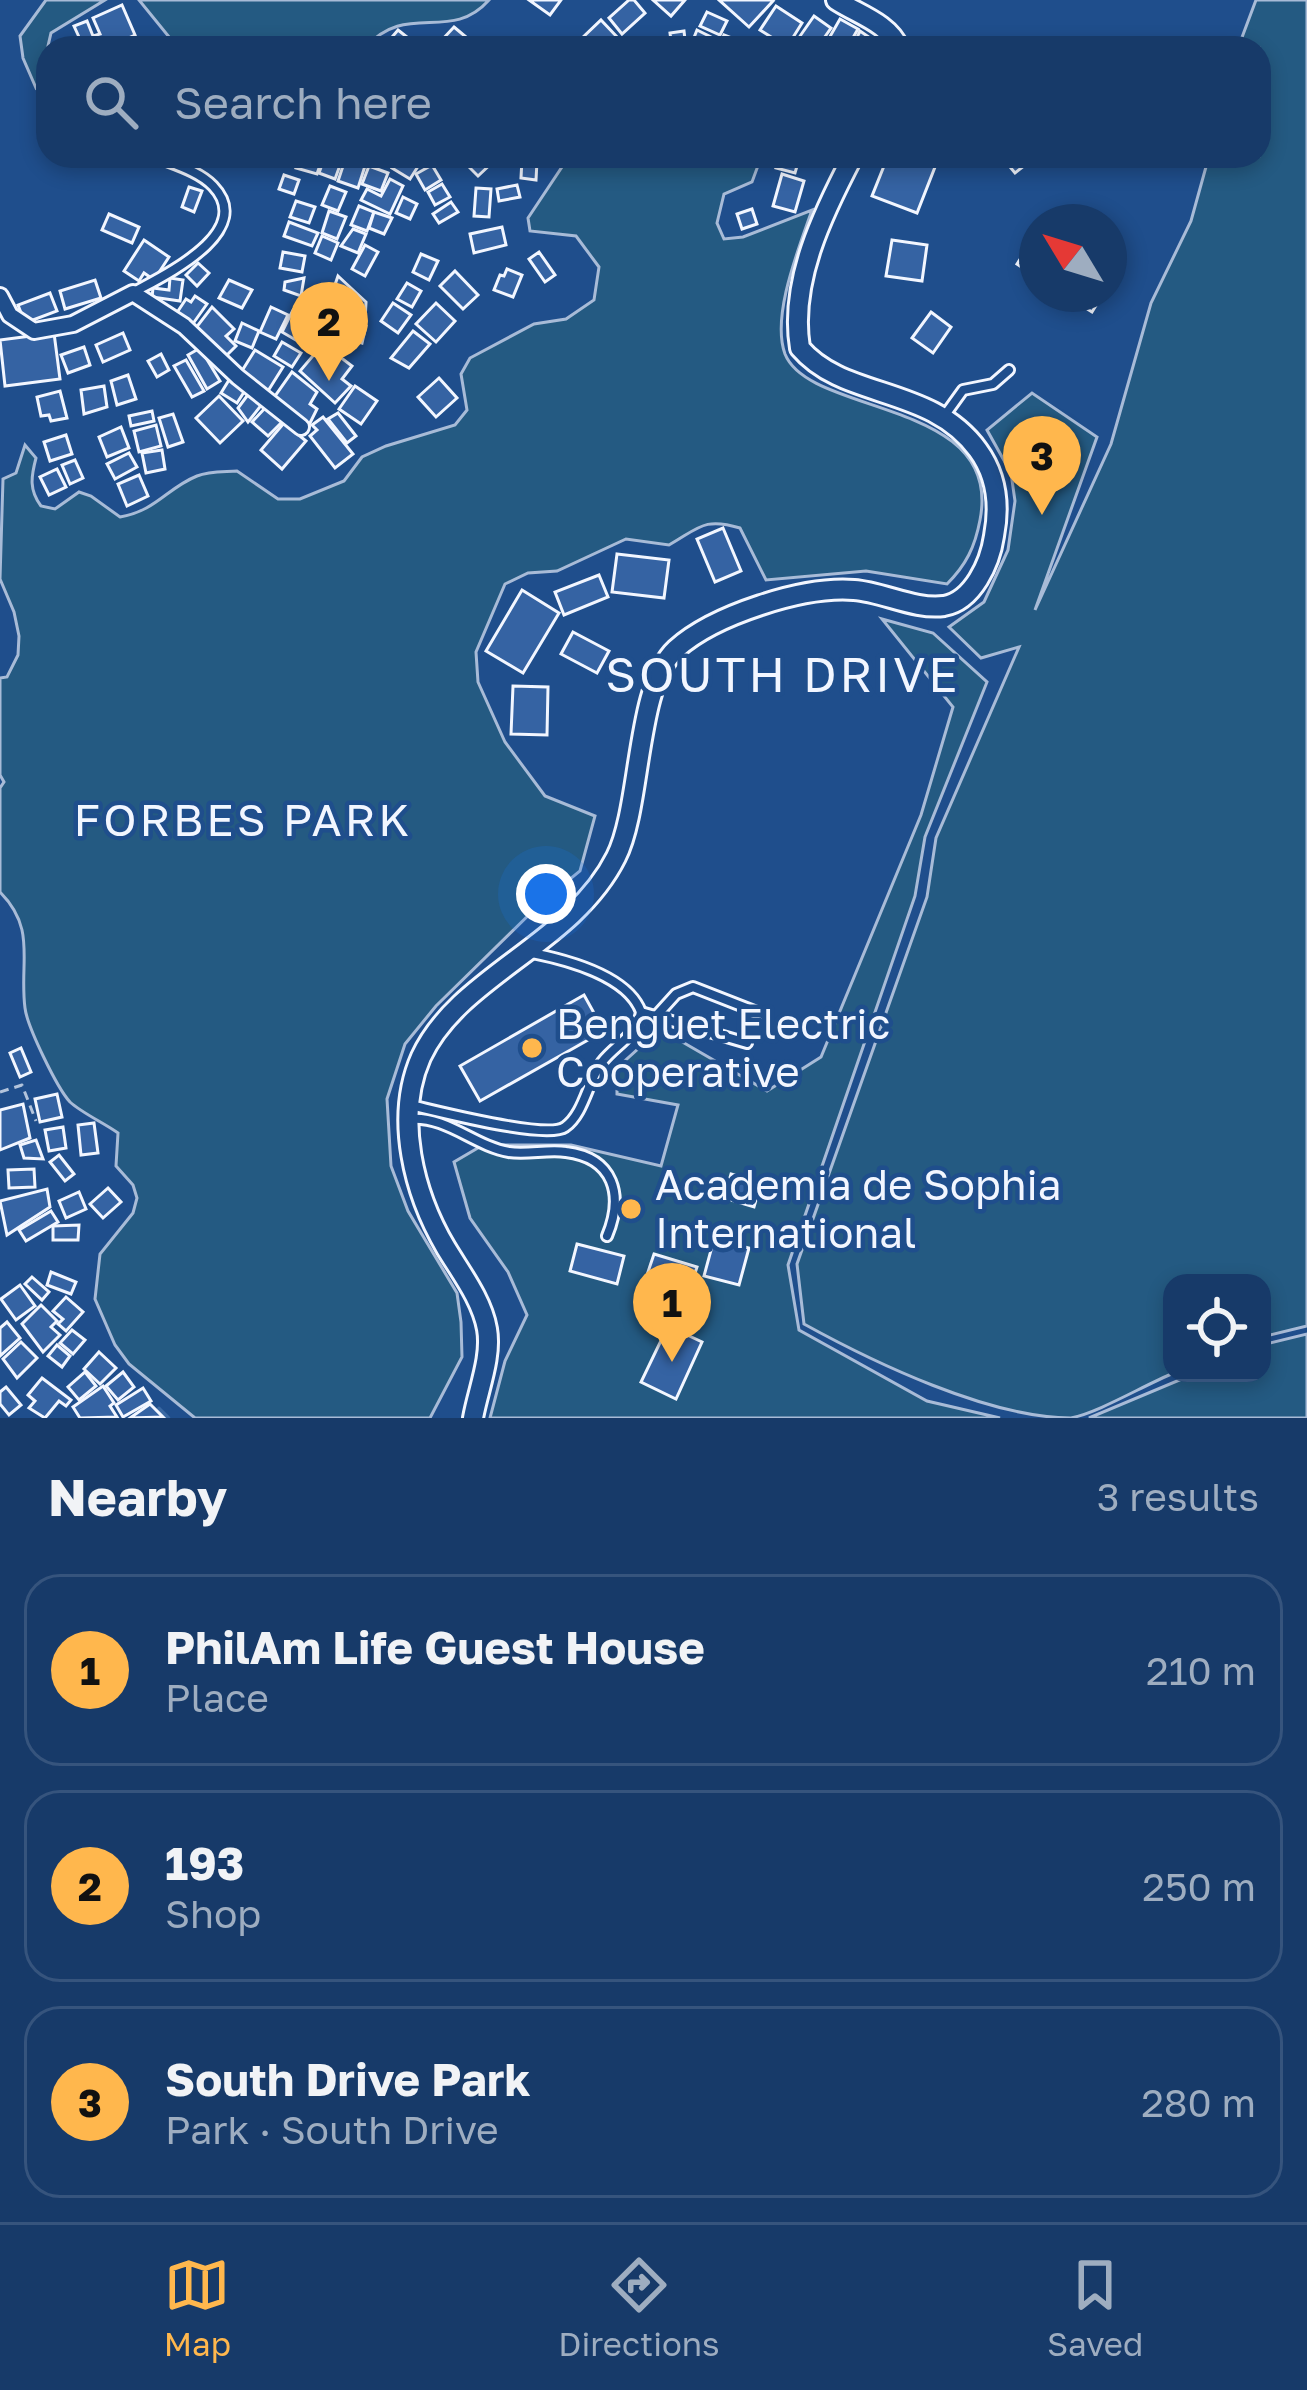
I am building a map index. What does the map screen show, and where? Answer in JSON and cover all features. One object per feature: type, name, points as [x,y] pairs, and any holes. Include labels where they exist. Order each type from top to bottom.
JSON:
[{"type":"main road","points":[[836,0],[893,36]]},
{"type":"main road","points":[[473,1418],[488,1332],[481,1308],[420,1198],[409,1112],[420,1059],[441,1027],[478,991],[580,907],[619,853],[658,679],[672,653],[744,610],[808,594],[851,589],[944,606],[967,594],[994,540],[997,497],[984,457],[970,438],[945,416],[828,369],[800,348],[799,306],[812,248],[847,168]]},
{"type":"street","points":[[0,296],[10,315],[34,331],[73,324],[133,293],[184,326],[238,377],[302,427]]},
{"type":"lane","points":[[133,293],[208,246],[222,212],[213,186],[178,168]]},
{"type":"lane","points":[[945,416],[963,390],[993,385],[1009,370]]},
{"type":"lane","points":[[530,952],[606,978],[630,994],[641,1012],[747,1043]]},
{"type":"lane","points":[[657,1015],[683,989],[693,987],[767,1016]]},
{"type":"lane","points":[[409,1112],[506,1127],[563,1130],[602,1061],[635,1030],[641,1012]]},
{"type":"lane","points":[[409,1112],[509,1152],[567,1152],[596,1159],[612,1174],[616,1201],[607,1236]]},
{"type":"path","points":[[0,1091],[22,1085],[36,1121]]},
{"type":"shaded area","points":[[46,0],[105,0],[50,36],[36,36],[36,88],[23,58],[20,36]]},
{"type":"shaded area","points":[[139,0],[489,0],[459,19],[397,26],[379,36],[168,36]]},
{"type":"shaded area","points":[[1256,0],[1307,0],[1307,1326],[1271,1335],[1271,1274],[1163,1274],[1163,1378],[1083,1415],[1039,1416],[933,1385],[804,1324],[797,1264],[927,897],[936,838],[1019,647],[981,658],[949,627],[984,602],[1008,550],[1015,501],[1011,473],[987,430],[1032,393],[1097,437],[1035,610],[1111,444],[1151,303],[1191,221],[1206,168],[1271,168],[1271,36],[1242,36]]},
{"type":"shaded area","points":[[561,168],[757,168],[752,182],[724,194],[717,223],[724,239],[743,237],[812,210],[784,302],[785,354],[802,374],[829,389],[935,430],[963,451],[980,480],[975,539],[947,584],[866,571],[766,580],[740,528],[718,524],[702,526],[669,545],[626,539],[557,571],[528,573],[505,584],[476,652],[478,682],[505,742],[545,796],[595,816],[580,871],[436,1006],[405,1044],[387,1099],[391,1166],[408,1211],[457,1293],[462,1357],[430,1418],[195,1418],[129,1364],[95,1299],[100,1254],[133,1213],[137,1198],[133,1185],[116,1166],[118,1133],[70,1102],[37,1042],[25,1008],[23,933],[0,892],[0,788],[4,782],[0,775],[0,678],[7,677],[18,655],[19,636],[0,579],[3,479],[16,473],[25,445],[36,458],[32,477],[41,506],[55,509],[79,492],[120,517],[143,510],[177,487],[212,472],[237,471],[278,499],[300,499],[344,481],[362,457],[455,425],[467,410],[461,374],[470,358],[534,324],[566,319],[594,300],[599,267],[576,236],[530,231],[528,218]]},
{"type":"shaded area","points":[[882,619],[933,633],[987,682],[925,837],[915,896],[788,1265],[799,1330],[927,1401],[1000,1418],[490,1418],[505,1361],[527,1315],[508,1272],[470,1218],[454,1162],[483,1145],[571,1145],[661,1166],[678,1105],[617,1094],[617,1068],[660,1029],[767,1091],[821,1057],[921,815],[953,707]]},
{"type":"shaded area","points":[[1307,1334],[1307,1418],[1089,1418],[1175,1382],[1271,1382],[1271,1343]]},
{"type":"building","points":[[529,0],[561,0],[550,15]]},
{"type":"building","points":[[629,0],[645,13],[622,34],[609,18]]},
{"type":"building","points":[[653,0],[685,0],[671,16]]},
{"type":"building","points":[[719,0],[771,0],[773,1],[749,27]]},
{"type":"building","points":[[122,5],[135,35],[93,36],[100,34],[93,18]]},
{"type":"building","points":[[776,6],[802,23],[794,36],[770,36],[760,30]]},
{"type":"building","points":[[707,12],[727,21],[720,35],[700,26]]},
{"type":"building","points":[[814,16],[831,28],[825,36],[800,36]]},
{"type":"building","points":[[840,19],[858,29],[854,36],[830,36]]},
{"type":"building","points":[[601,20],[616,36],[584,36]]},
{"type":"building","points":[[87,21],[93,36],[79,36],[74,26]]},
{"type":"building","points":[[321,168],[339,168],[335,179],[319,173]]},
{"type":"building","points":[[342,168],[364,168],[358,188],[338,181]]},
{"type":"building","points":[[368,168],[388,173],[381,191],[362,184]]},
{"type":"building","points":[[392,168],[417,168],[410,179]]},
{"type":"building","points":[[434,168],[441,180],[425,190],[416,174]]},
{"type":"building","points":[[522,168],[537,168],[536,180],[521,178]]},
{"type":"building","points":[[883,168],[935,168],[917,213],[872,196]]},
{"type":"building","points":[[782,174],[804,181],[795,212],[773,206]]},
{"type":"building","points":[[284,175],[299,180],[294,194],[279,189]]},
{"type":"building","points":[[390,179],[403,186],[390,214],[361,200],[367,189],[381,196]]},
{"type":"building","points":[[442,184],[450,197],[435,205],[428,192]]},
{"type":"building","points":[[517,185],[520,197],[499,201],[497,189]]},
{"type":"building","points":[[330,186],[346,192],[338,211],[322,205]]},
{"type":"building","points":[[189,187],[202,191],[194,212],[182,207]]},
{"type":"building","points":[[476,188],[491,189],[489,217],[474,216]]},
{"type":"building","points":[[403,197],[417,204],[410,219],[396,213]]},
{"type":"building","points":[[296,201],[315,207],[309,223],[290,217]]},
{"type":"building","points":[[451,202],[458,212],[439,223],[433,214]]},
{"type":"building","points":[[359,206],[374,212],[367,231],[351,225]]},
{"type":"building","points":[[752,209],[757,224],[742,229],[737,214]]},
{"type":"building","points":[[329,211],[346,217],[337,239],[322,233]]},
{"type":"building","points":[[374,212],[392,218],[384,234],[369,228]]},
{"type":"building","points":[[109,214],[139,227],[132,243],[102,230]]},
{"type":"building","points":[[289,222],[318,233],[312,246],[284,236]]},
{"type":"building","points":[[502,227],[506,245],[474,253],[470,234]]},
{"type":"building","points":[[353,229],[366,234],[358,253],[341,246]]},
{"type":"building","points":[[322,236],[338,243],[331,260],[315,253]]},
{"type":"building","points":[[144,240],[169,257],[154,280],[144,273],[139,281],[124,271]]},
{"type":"building","points":[[892,240],[927,245],[922,281],[886,276]]},
{"type":"building","points":[[365,245],[378,252],[365,276],[352,269]]},
{"type":"building","points":[[283,252],[305,256],[302,272],[280,268]]},
{"type":"building","points":[[539,252],[555,275],[545,282],[529,259]]},
{"type":"building","points":[[421,254],[438,261],[429,280],[413,272]]},
{"type":"building","points":[[198,263],[209,273],[197,286],[186,275]]},
{"type":"building","points":[[507,269],[522,275],[513,297],[494,290]]},
{"type":"building","points":[[455,271],[478,295],[463,309],[440,286]]},
{"type":"building","points":[[338,276],[366,302],[365,322],[327,308]]},
{"type":"building","points":[[170,278],[183,280],[180,301],[152,297],[153,288],[169,290]]},
{"type":"building","points":[[304,278],[301,296],[284,290],[285,282]]},
{"type":"building","points":[[95,280],[101,298],[65,309],[60,291]]},
{"type":"building","points":[[229,280],[252,290],[242,308],[219,298]]},
{"type":"building","points":[[407,283],[421,291],[412,307],[397,299]]},
{"type":"building","points":[[50,293],[57,311],[25,323],[18,305]]},
{"type":"building","points":[[195,296],[207,304],[192,325],[176,314],[186,299],[191,302]]},
{"type":"building","points":[[393,303],[411,315],[398,333],[381,321]]},
{"type":"building","points":[[436,303],[455,321],[436,342],[416,324]]},
{"type":"building","points":[[212,307],[234,329],[226,336],[236,346],[224,358],[195,329]]},
{"type":"building","points":[[271,307],[288,315],[276,339],[260,332]]},
{"type":"building","points":[[293,310],[317,323],[306,346],[282,332]]},
{"type":"building","points":[[326,312],[366,326],[362,343],[346,338],[343,350],[317,339]]},
{"type":"building","points":[[931,312],[951,327],[933,353],[912,338]]},
{"type":"building","points":[[242,323],[259,331],[252,348],[235,341]]},
{"type":"building","points":[[413,331],[430,344],[409,368],[391,358]]},
{"type":"building","points":[[54,333],[60,379],[5,386],[0,340]]},
{"type":"building","points":[[123,333],[130,350],[103,362],[96,345]]},
{"type":"building","points":[[282,342],[301,353],[292,367],[274,356]]},
{"type":"building","points":[[323,344],[352,366],[342,379],[351,386],[335,403],[300,371]]},
{"type":"building","points":[[84,347],[90,365],[68,373],[61,355]]},
{"type":"building","points":[[200,348],[220,381],[207,389],[188,355]]},
{"type":"building","points":[[255,350],[283,367],[268,391],[240,374]]},
{"type":"building","points":[[161,354],[169,370],[157,377],[148,361]]},
{"type":"building","points":[[186,360],[204,391],[192,397],[174,366]]},
{"type":"building","points":[[292,372],[317,392],[310,404],[317,409],[309,425],[273,399]]},
{"type":"building","points":[[128,375],[136,399],[117,405],[111,381]]},
{"type":"building","points":[[439,378],[457,398],[436,417],[418,397]]},
{"type":"building","points":[[229,380],[246,389],[237,403],[221,393]]},
{"type":"building","points":[[104,386],[107,407],[84,414],[81,390]]},
{"type":"building","points":[[355,386],[377,401],[361,424],[339,409]]},
{"type":"building","points":[[60,391],[67,418],[51,421],[49,415],[41,416],[37,397]]},
{"type":"building","points":[[250,392],[263,403],[248,422],[238,408]]},
{"type":"building","points":[[219,396],[243,421],[220,443],[196,418]]},
{"type":"building","points":[[266,407],[282,422],[268,436],[252,422]]},
{"type":"building","points":[[152,411],[154,421],[131,426],[129,416]]},
{"type":"building","points":[[338,413],[356,436],[347,443],[328,419]]},
{"type":"building","points":[[173,414],[183,442],[168,447],[159,418]]},
{"type":"building","points":[[323,417],[353,454],[335,468],[310,436],[317,430],[312,425]]},
{"type":"building","points":[[284,423],[306,441],[282,469],[261,450]]},
{"type":"building","points":[[156,425],[161,446],[139,452],[134,431]]},
{"type":"building","points":[[121,427],[129,448],[107,457],[99,437]]},
{"type":"building","points":[[66,435],[72,454],[50,461],[44,442]]},
{"type":"building","points":[[162,450],[165,469],[146,473],[142,453]]},
{"type":"building","points":[[129,453],[137,467],[115,479],[107,464]]},
{"type":"building","points":[[75,460],[83,478],[70,484],[62,465]]},
{"type":"building","points":[[57,469],[66,487],[49,495],[40,477]]},
{"type":"building","points":[[139,475],[148,496],[127,506],[118,484]]},
{"type":"building","points":[[723,528],[741,571],[715,582],[697,539]]},
{"type":"building","points":[[617,554],[669,560],[664,598],[612,592]]},
{"type":"building","points":[[599,575],[608,597],[564,615],[555,592]]},
{"type":"building","points":[[522,590],[559,613],[523,673],[486,651]]},
{"type":"building","points":[[573,632],[609,651],[597,673],[561,654]]},
{"type":"building","points":[[513,686],[548,687],[547,735],[511,734]]},
{"type":"building","name":"Benguet Electric Cooperative","points":[[584,995],[604,1031],[480,1101],[460,1066]]},
{"type":"building","points":[[21,1048],[31,1072],[20,1077],[10,1053]]},
{"type":"building","points":[[57,1094],[62,1117],[40,1122],[35,1099]]},
{"type":"building","points":[[23,1104],[30,1138],[0,1150],[0,1110]]},
{"type":"building","points":[[94,1123],[98,1153],[81,1155],[78,1125]]},
{"type":"building","points":[[63,1127],[66,1148],[49,1151],[45,1130]]},
{"type":"building","points":[[36,1140],[43,1159],[24,1158],[20,1145]]},
{"type":"building","points":[[59,1155],[74,1174],[65,1181],[50,1162]]},
{"type":"building","points":[[34,1169],[35,1187],[9,1188],[8,1170]]},
{"type":"building","points":[[731,1174],[761,1183],[754,1207],[724,1198]]},
{"type":"building","points":[[108,1188],[121,1202],[103,1218],[90,1204]]},
{"type":"building","points":[[47,1189],[50,1207],[7,1235],[0,1201]]},
{"type":"building","points":[[79,1192],[86,1209],[66,1218],[59,1201]]},
{"type":"building","points":[[51,1211],[58,1222],[26,1241],[19,1230]]},
{"type":"building","points":[[79,1225],[78,1240],[53,1240],[53,1226]]},
{"type":"building","points":[[714,1239],[749,1248],[739,1285],[704,1276]]},
{"type":"building","points":[[577,1244],[624,1256],[617,1284],[570,1271]]},
{"type":"building","points":[[654,1254],[697,1267],[689,1292],[646,1278]]},
{"type":"building","points":[[51,1272],[76,1282],[71,1294],[47,1285]]},
{"type":"building","points":[[32,1277],[49,1292],[42,1300],[25,1284]]},
{"type":"building","points":[[20,1285],[35,1306],[16,1320],[1,1299]]},
{"type":"building","points":[[66,1297],[83,1312],[66,1331],[58,1324],[63,1319],[53,1311]]},
{"type":"building","points":[[41,1305],[57,1321],[51,1327],[60,1335],[43,1352],[22,1324]]},
{"type":"building","points":[[7,1322],[20,1338],[0,1356],[0,1328]]},
{"type":"building","points":[[668,1326],[702,1342],[676,1399],[641,1382]]},
{"type":"building","points":[[72,1330],[85,1340],[73,1354],[60,1343]]},
{"type":"building","points":[[21,1342],[37,1358],[17,1378],[3,1359]]},
{"type":"building","points":[[57,1345],[70,1356],[62,1367],[48,1356]]},
{"type":"building","points":[[99,1352],[116,1368],[100,1384],[84,1369]]},
{"type":"building","points":[[85,1372],[96,1386],[79,1400],[68,1387]]},
{"type":"building","points":[[123,1372],[134,1387],[118,1400],[106,1386]]},
{"type":"building","points":[[42,1378],[71,1400],[66,1406],[59,1401],[45,1418],[29,1408],[35,1401],[28,1395]]},
{"type":"building","points":[[103,1386],[117,1417],[80,1418],[73,1407]]},
{"type":"building","points":[[6,1387],[21,1405],[9,1415],[0,1404],[0,1392]]},
{"type":"building","points":[[143,1388],[151,1401],[123,1417],[116,1405]]},
{"type":"building","points":[[150,1404],[163,1417],[130,1418]]},
{"type":"waterway","points":[[159,1409],[168,1418]]},
{"type":"place","name":"193","points":[[329,381]]},
{"type":"place","name":"South Drive Park","points":[[1042,515]]},
{"type":"place","name":"Benguet Electric Cooperative","points":[[532,1048]]},
{"type":"place","name":"Academia de Sophia International","points":[[631,1209]]},
{"type":"place","name":"PhilAm Life Guest House","points":[[672,1362]]},
{"type":"district","name":"SOUTH DRIVE","points":[[783,675]]},
{"type":"district","name":"FORBES PARK","points":[[243,820]]}]
